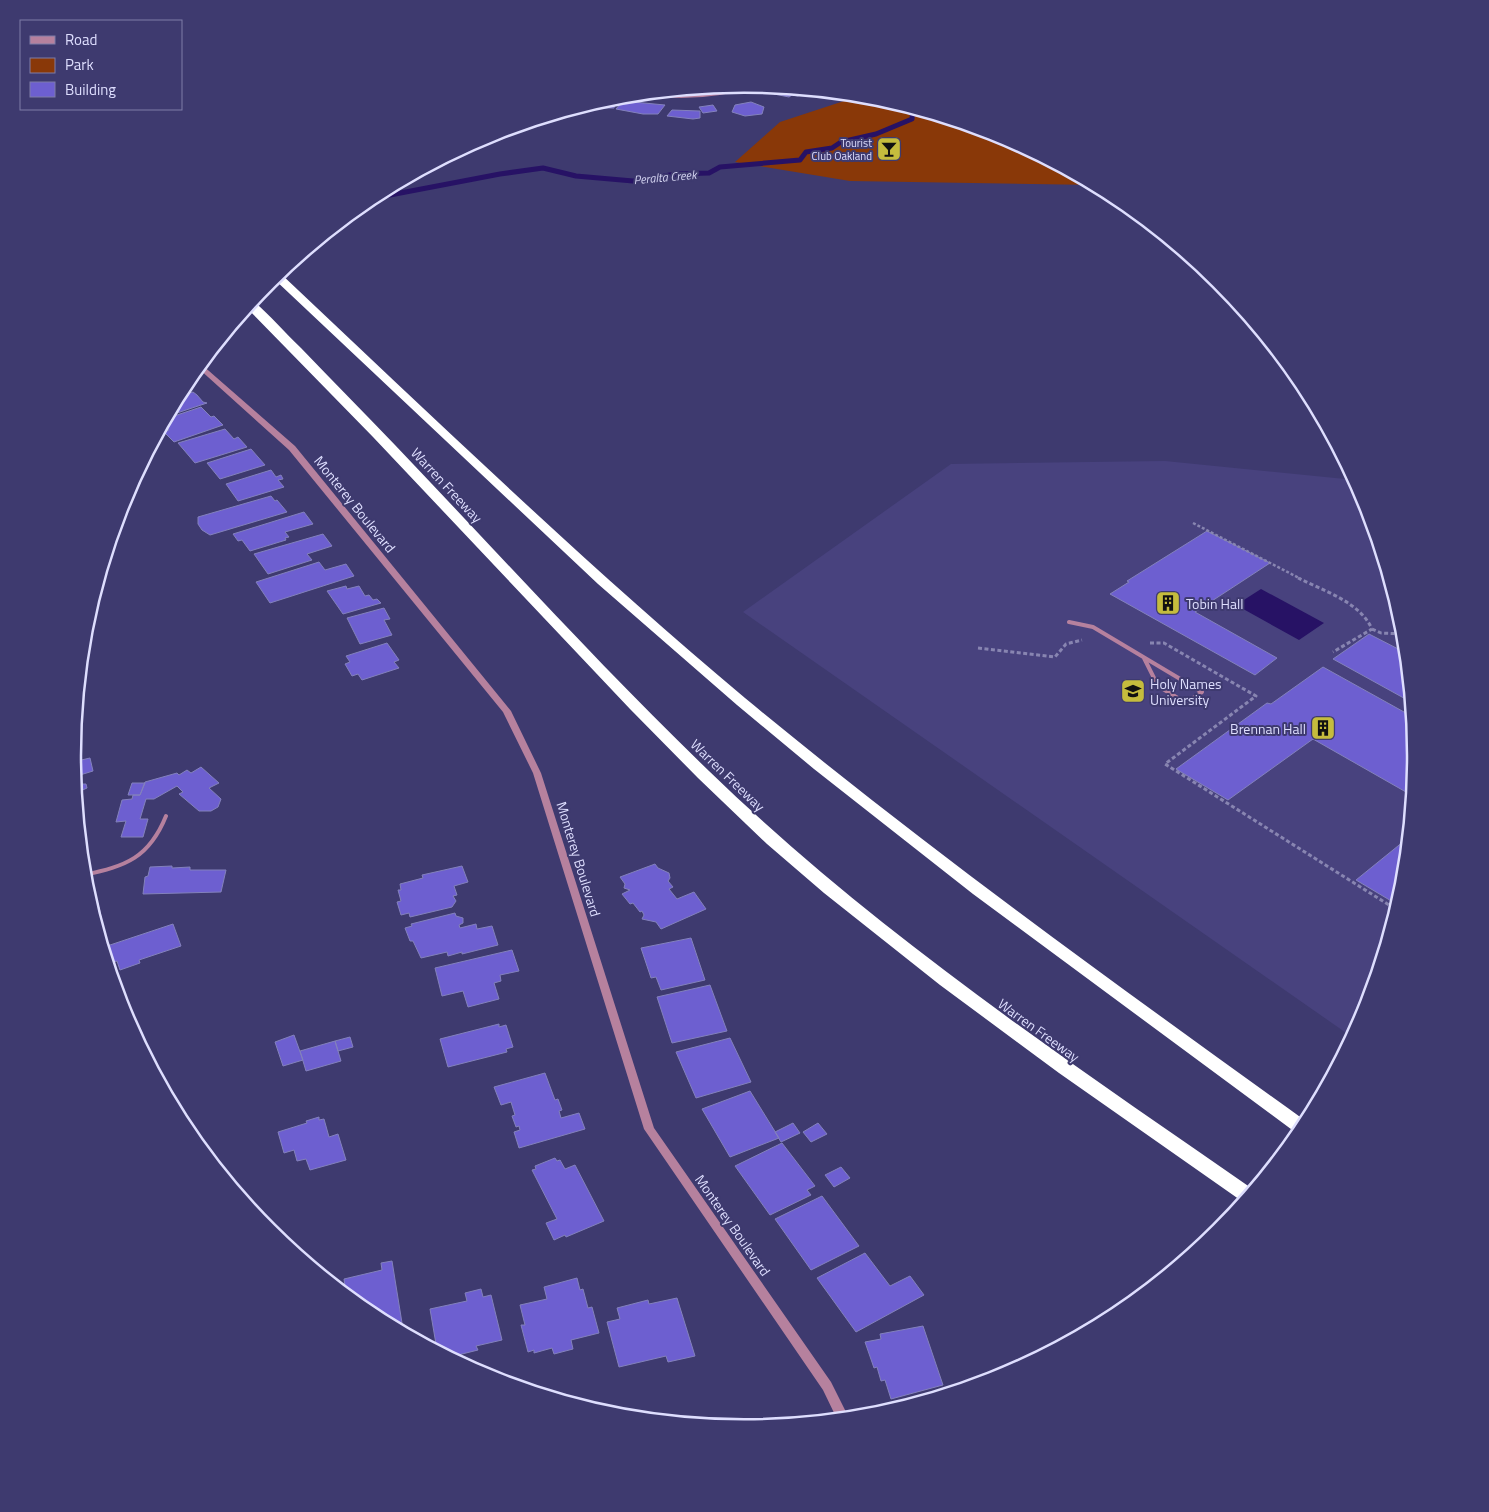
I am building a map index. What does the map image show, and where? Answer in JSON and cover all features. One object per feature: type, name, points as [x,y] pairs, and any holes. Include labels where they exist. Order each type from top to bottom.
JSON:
[{"type":"highway","points":[[282,281],[664,637],[934,855],[1106,985],[1296,1124]]},
{"type":"highway","name":"Warren Freeway","points":[[255,309],[337,392],[647,719],[773,840],[927,968],[1026,1042],[1243,1193]]},
{"type":"street","points":[[670,97],[708,97],[731,93]]},
{"type":"street","name":"Monterey Boulevard","points":[[205,371],[292,448],[507,711],[537,773],[649,1129],[827,1386],[840,1412]]},
{"type":"lane","points":[[1069,622],[1093,627],[1202,692],[1186,702],[1158,686],[1144,658]]},
{"type":"lane","points":[[92,874],[131,862],[142,854],[157,839],[166,816]]},
{"type":"path","points":[[1193,523],[1358,610],[1367,618],[1372,630],[1381,635],[1396,632]]},
{"type":"path","points":[[1333,652],[1372,630]]},
{"type":"path","points":[[978,648],[1055,657],[1066,644],[1085,640]]},
{"type":"path","points":[[1119,642],[1164,643],[1256,696],[1165,764],[1390,906]]},
{"type":"shaded area","name":"Holy Names University","points":[[1165,461],[1346,479],[1373,543],[1395,627],[1402,669],[1408,756],[1402,843],[1395,885],[1373,969],[1346,1033],[743,612],[951,464]]},
{"type":"shaded area","points":[[1261,589],[1324,623],[1299,640],[1236,605]]},
{"type":"green space","name":"Tourist Club Oakland","points":[[844,101],[874,105],[958,128],[1038,161],[1080,185],[850,181],[735,162],[780,122]]},
{"type":"building","points":[[774,94],[788,94],[799,95],[789,97]]},
{"type":"building","points":[[633,102],[665,105],[658,114],[643,114],[616,109],[620,104]]},
{"type":"building","points":[[751,102],[764,107],[762,114],[745,116],[732,112],[735,105]]},
{"type":"building","points":[[615,105],[614,108],[602,108]]},
{"type":"building","points":[[713,105],[717,111],[703,113],[699,107]]},
{"type":"building","points":[[672,110],[700,111],[700,118],[667,116]]},
{"type":"building","points":[[193,392],[203,402],[207,403],[177,413],[190,393]]},
{"type":"building","points":[[201,407],[223,425],[174,442],[165,433],[169,430],[168,428],[175,416]]},
{"type":"building","points":[[225,429],[234,439],[238,437],[247,447],[195,463],[178,443]]},
{"type":"building","points":[[251,449],[265,465],[220,479],[207,463]]},
{"type":"building","points":[[271,470],[276,477],[281,475],[283,479],[278,480],[284,487],[238,501],[226,484]]},
{"type":"building","points":[[271,496],[287,512],[210,535],[202,530],[198,524],[198,517]]},
{"type":"building","points":[[304,512],[313,524],[285,532],[289,537],[285,538],[286,540],[250,551],[242,540],[238,541],[233,534]]},
{"type":"building","name":"Tobin Hall","points":[[1207,531],[1270,563],[1195,612],[1277,658],[1255,675],[1110,594],[1129,582],[1127,581]]},
{"type":"building","points":[[323,534],[332,546],[307,554],[312,560],[268,574],[254,554]]},
{"type":"building","points":[[319,562],[325,570],[346,564],[354,576],[270,603],[256,582]]},
{"type":"building","points":[[346,586],[347,589],[359,586],[365,596],[369,595],[373,600],[377,599],[381,603],[343,614],[327,591]]},
{"type":"building","points":[[384,608],[390,619],[384,620],[392,635],[360,644],[347,618]]},
{"type":"building","points":[[1369,634],[1399,649],[1405,699],[1333,659]]},
{"type":"building","points":[[387,643],[399,660],[394,662],[399,668],[362,680],[358,674],[352,676],[345,664],[350,662],[346,656]]},
{"type":"building","name":"Brennan Hall","points":[[1323,667],[1406,713],[1408,756],[1406,792],[1313,739],[1228,800],[1176,769],[1267,703],[1271,704]]},
{"type":"building","points":[[90,758],[93,771],[82,774],[81,760]]},
{"type":"building","points":[[201,767],[219,783],[209,788],[221,799],[218,807],[211,811],[199,811],[179,794],[183,792],[177,786],[154,799],[146,799],[140,819],[148,819],[143,837],[121,837],[126,821],[116,822],[122,800],[132,799],[133,795],[140,795],[145,782],[177,773],[179,775],[187,770],[191,773]]},
{"type":"building","points":[[132,783],[145,783],[140,795],[128,795]]},
{"type":"building","points":[[82,784],[86,784],[87,788],[83,790]]},
{"type":"building","points":[[1402,843],[1391,901],[1356,880]]},
{"type":"building","points":[[655,864],[658,868],[669,873],[670,878],[668,881],[673,887],[669,889],[677,899],[694,892],[706,909],[661,929],[656,922],[642,919],[644,915],[642,911],[640,912],[633,903],[630,904],[622,894],[630,890],[624,888],[625,884],[620,877]]},
{"type":"building","points":[[172,866],[172,868],[190,867],[190,870],[226,870],[221,892],[143,894],[145,877],[148,876],[150,867]]},
{"type":"building","points":[[462,866],[468,882],[454,886],[457,895],[453,896],[456,901],[452,907],[410,917],[409,913],[401,915],[397,902],[401,901],[398,890],[401,890],[400,884],[423,878],[422,875]]},
{"type":"building","points":[[455,913],[456,916],[463,918],[463,923],[459,925],[460,928],[476,924],[477,929],[492,926],[498,945],[462,954],[462,952],[448,956],[447,952],[421,958],[413,941],[410,941],[405,928],[412,926],[411,924]]},
{"type":"building","points":[[173,924],[181,946],[139,960],[140,963],[120,970],[117,961],[114,962],[109,945]]},
{"type":"building","points":[[691,938],[705,980],[661,990],[656,977],[651,978],[641,948]]},
{"type":"building","points":[[512,950],[519,971],[500,975],[501,981],[494,983],[499,999],[468,1007],[463,991],[442,996],[435,968]]},
{"type":"building","points":[[710,985],[727,1031],[672,1043],[657,997]]},
{"type":"building","points":[[499,1024],[499,1027],[506,1025],[513,1047],[506,1049],[507,1052],[448,1067],[440,1039]]},
{"type":"building","points":[[294,1035],[303,1060],[283,1066],[275,1042]]},
{"type":"building","points":[[350,1037],[353,1047],[338,1051],[335,1041]]},
{"type":"building","points":[[730,1038],[751,1082],[696,1098],[676,1052]]},
{"type":"building","points":[[335,1041],[341,1061],[306,1071],[300,1051]]},
{"type":"building","points":[[545,1073],[555,1100],[558,1099],[562,1110],[559,1111],[561,1118],[579,1113],[585,1129],[519,1148],[514,1132],[520,1130],[519,1126],[516,1127],[512,1116],[515,1115],[511,1102],[501,1105],[494,1087]]},
{"type":"building","points":[[750,1091],[779,1138],[730,1157],[702,1109]]},
{"type":"building","points":[[319,1117],[319,1120],[324,1119],[329,1137],[338,1134],[346,1160],[310,1170],[306,1159],[297,1161],[294,1150],[284,1153],[278,1132],[307,1123],[306,1121]]},
{"type":"building","points":[[793,1123],[800,1133],[781,1142],[775,1132]]},
{"type":"building","points":[[818,1123],[827,1134],[811,1142],[803,1132]]},
{"type":"building","points":[[782,1143],[815,1186],[807,1190],[811,1195],[770,1215],[735,1166]]},
{"type":"building","points":[[555,1158],[557,1161],[560,1160],[565,1169],[575,1165],[604,1221],[554,1240],[546,1223],[557,1219],[532,1170],[536,1169],[535,1166]]},
{"type":"building","points":[[841,1167],[850,1178],[834,1187],[825,1175]]},
{"type":"building","points":[[822,1196],[859,1246],[811,1270],[775,1219]]},
{"type":"building","points":[[865,1253],[890,1286],[910,1276],[924,1295],[856,1332],[817,1278]]},
{"type":"building","points":[[392,1261],[402,1323],[345,1285],[344,1279],[382,1270],[381,1263]]},
{"type":"building","points":[[577,1278],[580,1290],[583,1289],[588,1308],[592,1307],[599,1333],[571,1340],[573,1349],[554,1354],[552,1348],[534,1353],[534,1350],[528,1352],[521,1325],[525,1325],[520,1305],[547,1299],[544,1287]]},
{"type":"building","points":[[481,1289],[483,1297],[491,1295],[502,1340],[476,1346],[478,1350],[459,1355],[436,1343],[430,1309],[467,1301],[465,1293]]},
{"type":"building","points":[[677,1298],[695,1356],[668,1362],[666,1356],[619,1367],[607,1322],[620,1319],[617,1308],[648,1300],[649,1304]]},
{"type":"building","points":[[923,1326],[943,1385],[891,1399],[885,1380],[881,1381],[877,1367],[874,1368],[865,1342],[881,1339],[880,1334]]},
{"type":"waterway","name":"Peralta Creek","points":[[393,194],[500,174],[543,168],[576,176],[633,181],[676,174],[709,173],[720,167],[800,160],[806,152],[832,148],[841,142],[876,134],[912,119],[912,114]]},
{"type":"place","name":"Tourist Club Oakland","points":[[889,149]]},
{"type":"place","name":"Tobin Hall","points":[[1168,603]]},
{"type":"place","name":"Holy Names University","points":[[1133,691]]},
{"type":"place","name":"Brennan Hall","points":[[1323,728]]}]
